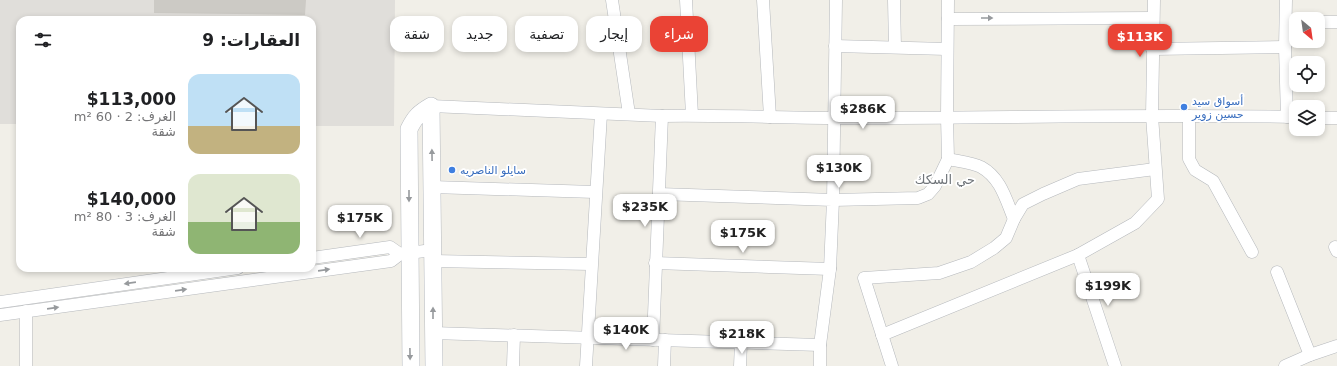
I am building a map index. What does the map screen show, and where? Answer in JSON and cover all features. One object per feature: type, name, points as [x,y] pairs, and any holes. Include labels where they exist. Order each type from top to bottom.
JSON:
[{"type":"street","points":[[612,0],[629,114]]},
{"type":"street","points":[[686,0],[692,115]]},
{"type":"street","points":[[764,0],[770,117]]},
{"type":"street","points":[[820,366],[820,346],[830,269],[833,200],[836,0]]},
{"type":"street","points":[[894,0],[895,47]]},
{"type":"street","points":[[659,194],[833,200],[918,198],[928,194],[935,186],[948,159],[948,0]]},
{"type":"street","points":[[882,335],[1078,255],[1135,224],[1158,199],[1152,116],[1154,0]]},
{"type":"street","points":[[1286,0],[1289,13]]},
{"type":"street","points":[[948,19],[1153,18]]},
{"type":"street","points":[[1325,22],[1337,22]]},
{"type":"street","points":[[1289,30],[1285,47],[1290,100]]},
{"type":"street","points":[[835,46],[948,49]]},
{"type":"street","points":[[1152,49],[1285,47]]},
{"type":"street","points":[[410,366],[404,253],[409,129],[414,119],[422,111],[431,106],[662,116],[692,115],[834,118],[1152,116],[1289,117]]},
{"type":"street","points":[[431,106],[434,366]]},
{"type":"street","points":[[586,366],[595,192],[601,114]]},
{"type":"street","points":[[662,116],[656,263],[659,340],[664,366]]},
{"type":"street","points":[[1189,116],[1189,159],[1195,170],[1212,181],[1252,252]]},
{"type":"street","points":[[1325,118],[1337,118]]},
{"type":"street","points":[[948,159],[981,167],[996,179],[1003,191],[1014,219]]},
{"type":"street","points":[[892,366],[864,278],[939,273],[971,262],[994,248],[1006,238],[1014,219],[1023,204],[1078,179],[1155,169]]},
{"type":"street","points":[[432,187],[595,192]]},
{"type":"street","points":[[316,257],[390,247],[404,253],[591,264]]},
{"type":"street","points":[[316,271],[391,261],[404,253]]},
{"type":"street","points":[[1078,255],[1115,366]]},
{"type":"street","points":[[656,263],[830,269]]},
{"type":"street","points":[[0,302],[210,272]]},
{"type":"street","points":[[0,315],[311,272]]},
{"type":"street","points":[[1277,272],[1310,355]]},
{"type":"street","points":[[26,311],[26,366]]},
{"type":"street","points":[[434,333],[820,346]]},
{"type":"street","points":[[513,366],[514,335]]},
{"type":"street","points":[[740,366],[741,343]]},
{"type":"street","points":[[1285,366],[1310,355],[1337,346]]},
{"type":"shaded area","points":[[0,0],[395,0],[395,16],[390,16],[390,52],[395,52],[394,126],[316,126],[316,16],[16,16],[16,124],[0,124]]},
{"type":"building","points":[[154,0],[306,0],[305,15],[154,13]]},
{"type":"place","name":"أسواق سيد حسين زوير","points":[[1184,107]]},
{"type":"place","name":"سايلو الناصريه","points":[[452,170]]},
{"type":"district","name":"حي السكك","points":[[945,179]]}]
